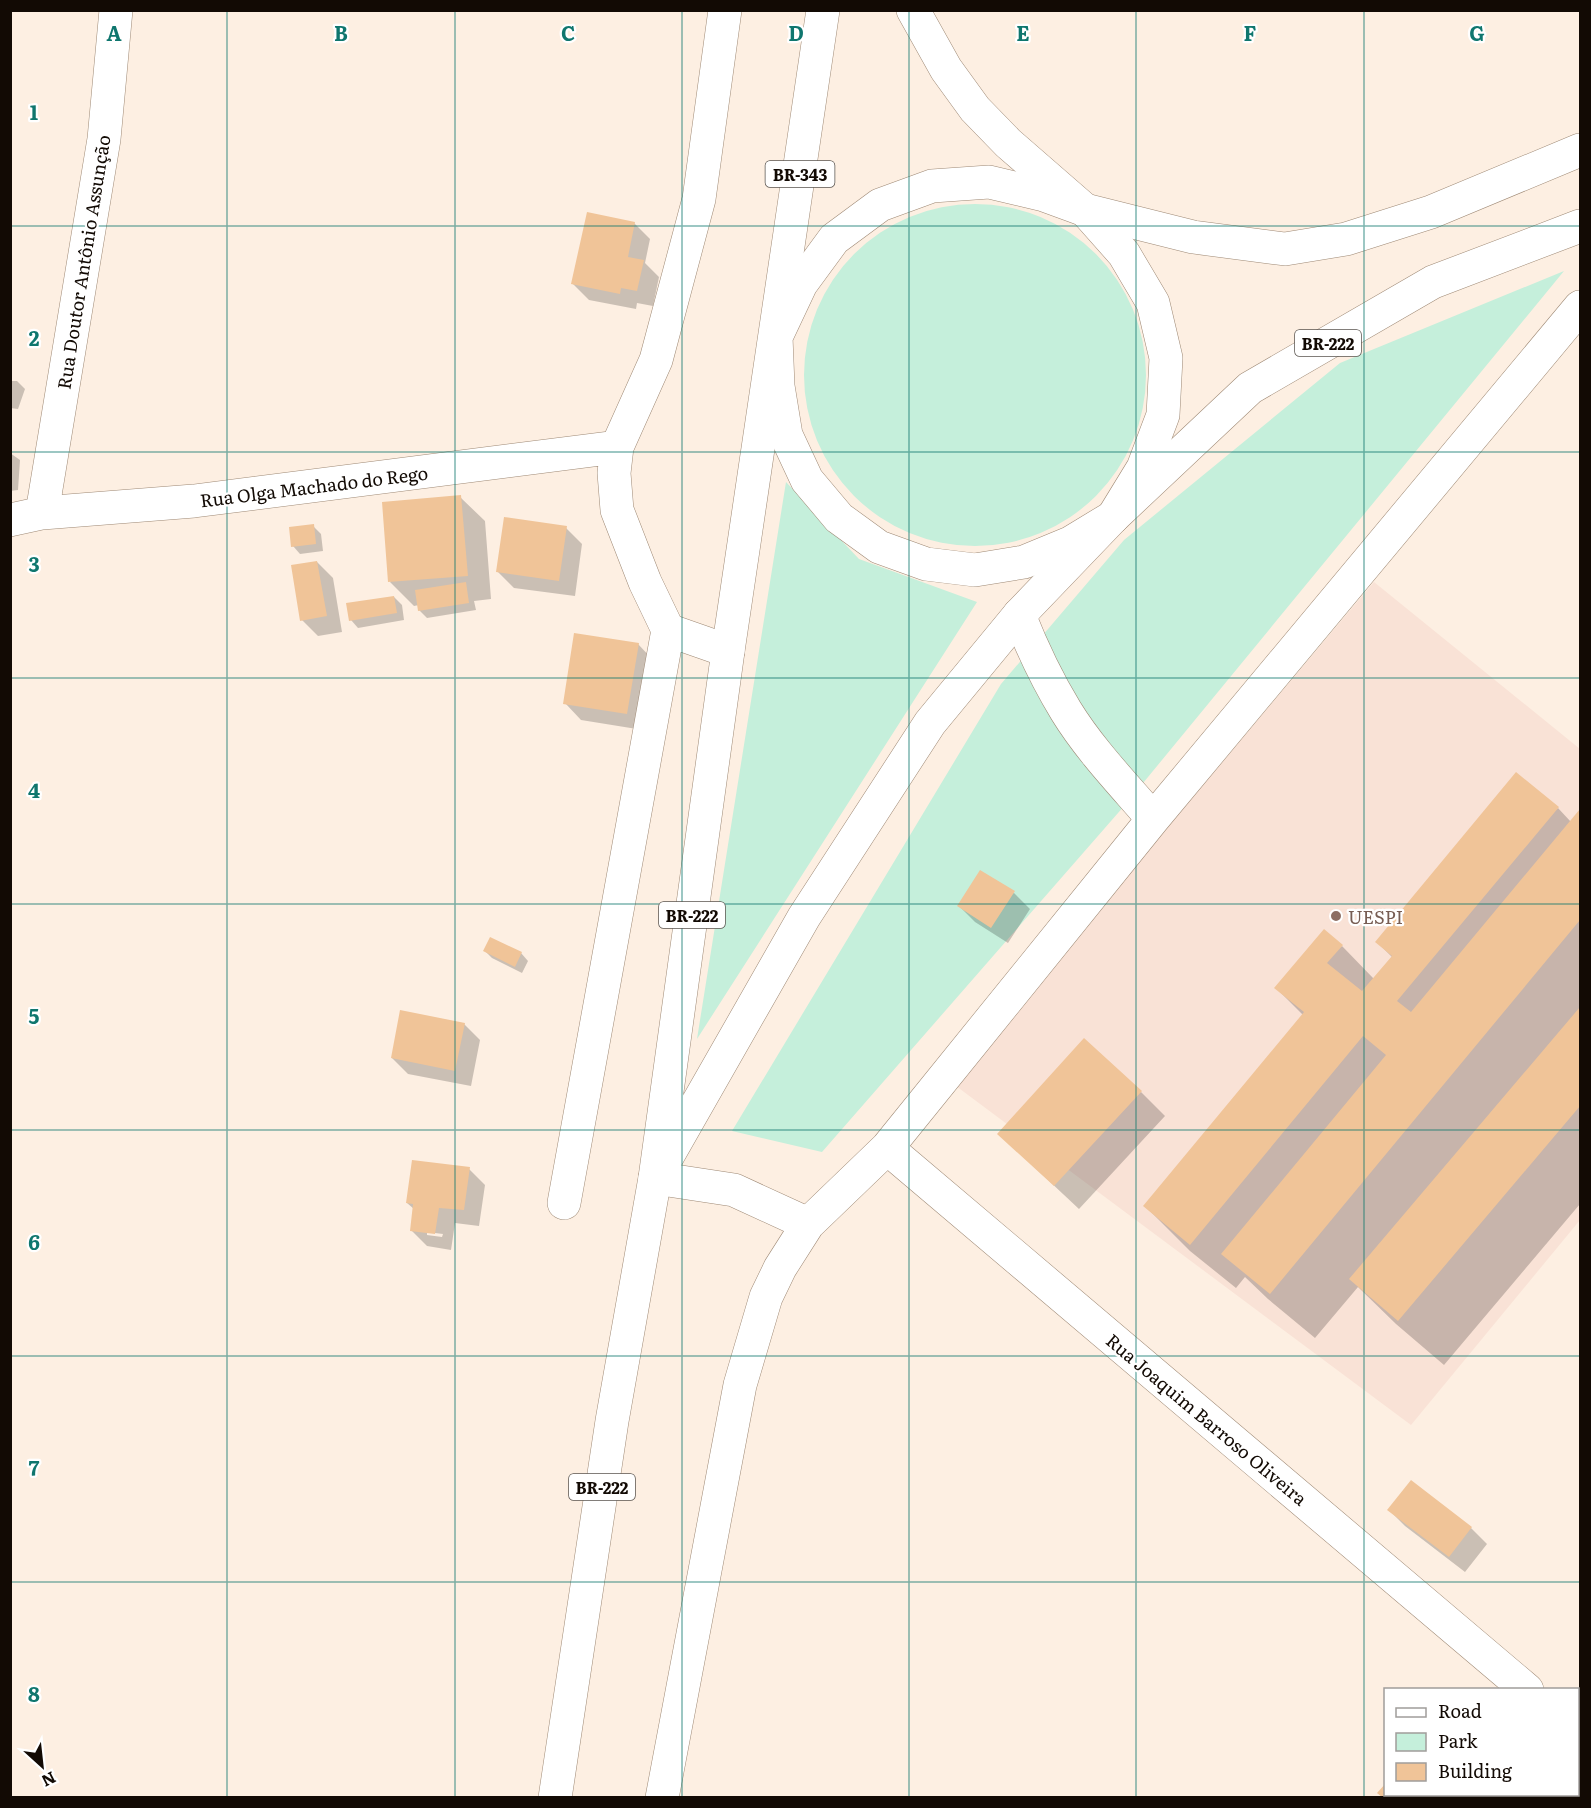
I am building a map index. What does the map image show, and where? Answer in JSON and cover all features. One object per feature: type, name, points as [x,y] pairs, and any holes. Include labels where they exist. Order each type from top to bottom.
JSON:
[{"type":"main road","name":"Rua Doutor Antônio Assunção","points":[[42,513],[104,139],[116,10]]},
{"type":"main road","points":[[564,1203],[668,630],[645,582],[617,510],[614,473],[617,447],[656,360],[699,199],[725,10]]},
{"type":"main road","name":"BR-343","points":[[776,337],[824,10]]},
{"type":"main road","points":[[808,1224],[734,1190],[655,1178],[804,917],[930,723],[1019,615],[1113,517],[1143,468],[1162,415],[1166,358],[1153,303],[1124,254],[1085,210],[1008,142],[975,109],[946,69],[913,10]]},
{"type":"main road","name":"BR-222","points":[[555,1797],[612,1421],[655,1178],[728,651],[776,337],[801,284],[834,239],[880,206],[932,186],[989,182],[1044,195],[1085,210],[1193,237],[1285,249],[1346,239],[1431,212],[1581,150]]},
{"type":"main road","name":"BR-222","points":[[776,337],[778,386],[786,435],[807,480],[839,518],[879,547],[926,564],[975,570],[1024,562],[1070,543],[1113,517],[1250,388],[1433,282],[1581,226]]},
{"type":"main road","points":[[662,1797],[740,1385],[766,1297],[780,1268],[808,1224],[887,1148],[1153,819],[1581,307]]},
{"type":"main road","name":"Rua Olga Machado do Rego","points":[[10,520],[42,513],[194,501],[617,447]]},
{"type":"main road","points":[[1019,615],[1037,659],[1066,712],[1153,819]]},
{"type":"main road","points":[[668,630],[728,651]]},
{"type":"main road","name":"Rua Joaquim Barroso Oliveira","points":[[887,1148],[1526,1688]]},
{"type":"shaded area","name":"UESPI","points":[[1374,582],[1580,749],[1580,1220],[1411,1425],[952,1083]]},
{"type":"green space","points":[[975,204],[1008,207],[1040,217],[1070,233],[1096,254],[1117,280],[1133,310],[1143,342],[1146,375],[1143,408],[1133,440],[1117,470],[1096,496],[1070,517],[1040,533],[1008,543],[975,546],[942,543],[910,533],[880,517],[854,496],[833,470],[817,440],[807,408],[804,375],[807,342],[817,310],[833,280],[854,254],[880,233],[910,217],[942,207]]},
{"type":"green space","points":[[1564,271],[1125,805],[822,1152],[732,1131],[1001,684],[1124,540],[1340,363]]},
{"type":"green space","points":[[786,482],[859,559],[977,602],[697,1039]]},
{"type":"building","points":[[587,212],[635,222],[628,257],[644,260],[637,291],[621,288],[620,294],[571,284]]},
{"type":"building","points":[[461,495],[468,576],[388,582],[382,502]]},
{"type":"building","points":[[504,517],[567,526],[559,581],[496,572]]},
{"type":"building","points":[[314,524],[316,544],[291,547],[289,527]]},
{"type":"building","points":[[317,561],[327,616],[300,621],[291,565]]},
{"type":"building","points":[[466,582],[469,603],[418,611],[415,590]]},
{"type":"building","points":[[394,596],[397,613],[349,621],[346,603]]},
{"type":"building","points":[[574,633],[639,643],[627,714],[563,704]]},
{"type":"building","points":[[1516,772],[1559,807],[1397,1001],[1411,1012],[1580,809],[1580,920],[1270,1294],[1221,1254],[1386,1055],[1363,1036],[1190,1245],[1143,1206],[1304,1012],[1274,988],[1324,929],[1343,945],[1327,963],[1362,991],[1392,956],[1375,942]]},
{"type":"building","points":[[980,870],[1015,891],[991,928],[957,906]]},
{"type":"building","points":[[490,937],[522,952],[515,967],[483,951]]},
{"type":"building","points":[[1580,1007],[1580,1106],[1398,1321],[1349,1279]]},
{"type":"building","points":[[400,1010],[465,1023],[455,1071],[391,1058]]},
{"type":"building","points":[[1084,1038],[1142,1091],[1054,1186],[997,1134]]},
{"type":"building","points":[[412,1160],[470,1167],[464,1210],[439,1208],[435,1234],[410,1231],[413,1204],[406,1203]]},
{"type":"building","points":[[1411,1480],[1472,1527],[1449,1557],[1387,1510]]},
{"type":"building","points":[[1580,1774],[1580,1798],[1527,1798],[1526,1796],[1579,1796]]},
{"type":"building","points":[[1384,1785],[1384,1796],[1422,1796],[1421,1798],[1383,1798],[1377,1793]]},
{"type":"place","name":"UESPI","points":[[1336,916]]}]
